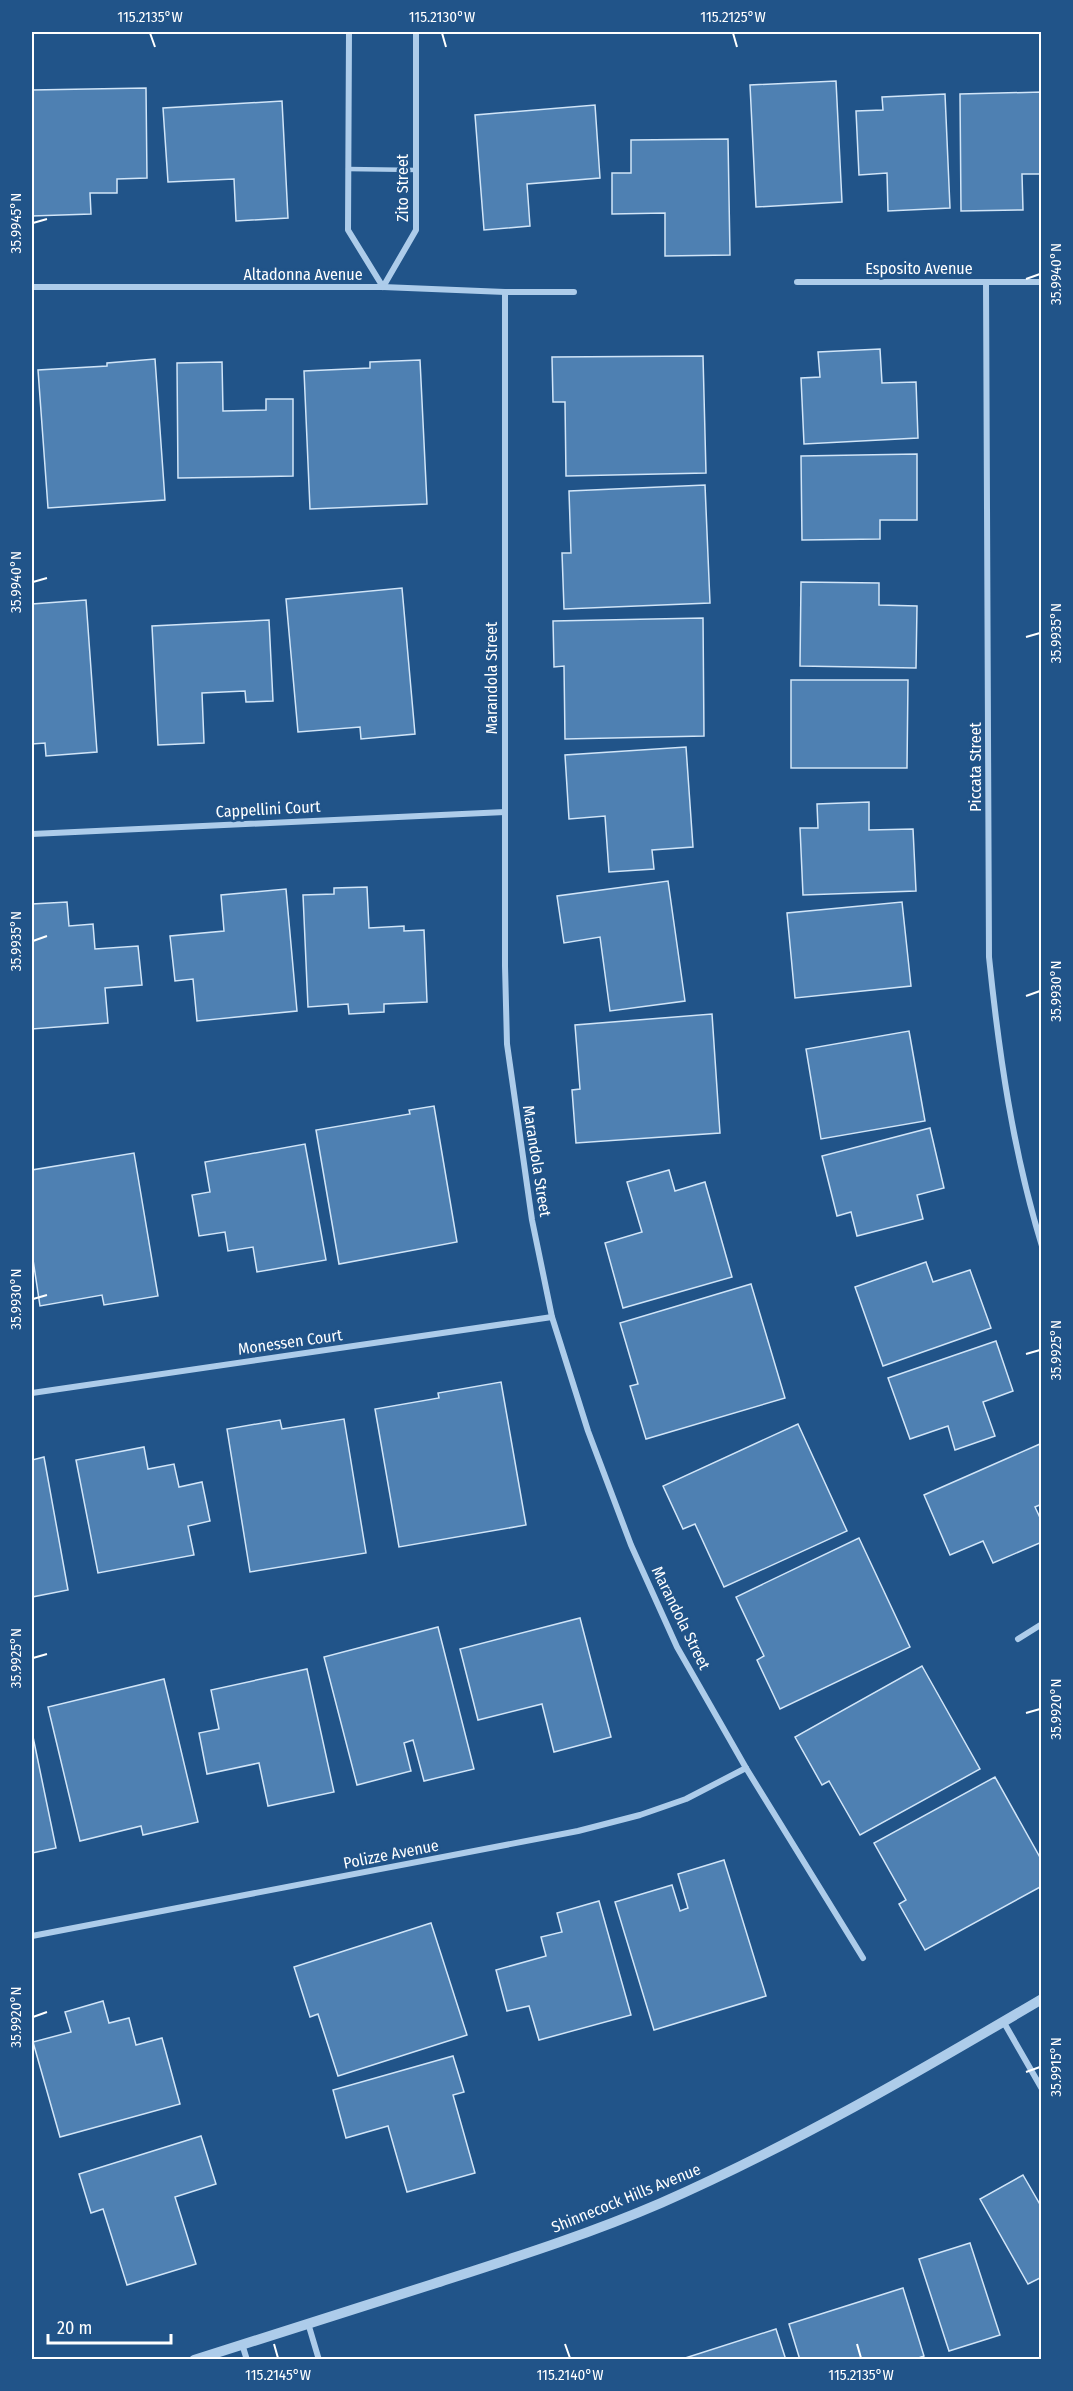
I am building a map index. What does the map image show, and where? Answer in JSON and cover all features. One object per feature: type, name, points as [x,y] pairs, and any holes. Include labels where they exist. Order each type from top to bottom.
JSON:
[{"type":"street","points":[[349,32],[348,230],[383,287]]},
{"type":"street","name":"Zito Street","points":[[383,287],[416,230],[416,32]]},
{"type":"street","name":"Esposito Avenue","points":[[797,282],[1041,282]]},
{"type":"street","name":"Piccata Street","points":[[986,282],[989,957],[998,1049],[1018,1150],[1041,1246]]},
{"type":"street","name":"Altadonna Avenue","points":[[32,287],[383,287],[505,292],[574,292]]},
{"type":"street","name":"Marandola Street","points":[[505,292],[507,1044],[532,1220],[552,1317],[588,1431],[631,1545],[677,1647],[746,1768],[863,1958]]},
{"type":"street","name":"Cappellini Court","points":[[32,834],[505,812]]},
{"type":"street","name":"Monessen Court","points":[[32,1393],[552,1317]]},
{"type":"street","points":[[1018,1639],[1041,1624]]},
{"type":"street","name":"Polizze Avenue","points":[[32,1936],[578,1831],[640,1815],[686,1799],[746,1768]]},
{"type":"street","name":"Shinnecock Hills Avenue","points":[[194,2360],[572,2238],[660,2203],[782,2145],[1041,1999]]},
{"type":"street","points":[[1004,2021],[1041,2089]]},
{"type":"street","points":[[308,2324],[319,2360]]},
{"type":"street","points":[[242,2344],[247,2360]]},
{"type":"lane","points":[[348,170],[416,170]]},
{"type":"building","points":[[836,81],[842,202],[756,207],[750,85]]},
{"type":"building","points":[[146,88],[147,178],[117,179],[117,193],[90,193],[91,214],[32,216],[32,90]]},
{"type":"building","points":[[1042,92],[1042,174],[1022,174],[1023,210],[961,211],[960,94]]},
{"type":"building","points":[[945,94],[950,208],[888,211],[887,173],[859,175],[856,111],[883,110],[882,97]]},
{"type":"building","points":[[282,101],[288,218],[236,221],[234,179],[168,182],[163,108]]},
{"type":"building","points":[[595,105],[600,178],[527,184],[530,226],[484,230],[475,115]]},
{"type":"building","points":[[728,139],[730,255],[665,256],[665,213],[612,214],[612,173],[631,173],[631,140]]},
{"type":"building","points":[[880,349],[882,383],[916,382],[918,438],[804,444],[801,378],[820,377],[818,352]]},
{"type":"building","points":[[703,356],[706,473],[566,476],[565,402],[553,402],[552,357]]},
{"type":"building","points":[[155,359],[165,500],[48,508],[38,370],[107,366],[107,363]]},
{"type":"building","points":[[420,360],[427,504],[310,509],[304,371],[370,368],[370,362]]},
{"type":"building","points":[[222,362],[223,411],[266,410],[266,399],[293,399],[293,476],[178,478],[177,363]]},
{"type":"building","points":[[917,454],[917,520],[880,520],[880,539],[802,540],[801,456]]},
{"type":"building","points":[[705,485],[710,603],[564,609],[562,553],[571,553],[569,491]]},
{"type":"building","points":[[801,582],[879,583],[879,605],[917,606],[916,668],[800,666]]},
{"type":"building","points":[[402,588],[415,734],[361,739],[360,727],[298,732],[286,599]]},
{"type":"building","points":[[86,600],[97,752],[46,756],[45,743],[32,744],[32,604]]},
{"type":"building","points":[[703,618],[704,736],[565,739],[564,666],[554,667],[553,621]]},
{"type":"building","points":[[269,620],[273,701],[246,702],[245,691],[202,693],[204,743],[158,745],[152,626]]},
{"type":"building","points":[[791,680],[908,680],[907,768],[791,768]]},
{"type":"building","points":[[686,747],[693,847],[652,850],[654,869],[609,872],[605,816],[569,819],[565,755]]},
{"type":"building","points":[[869,802],[869,830],[913,829],[916,891],[803,895],[800,828],[818,828],[817,804]]},
{"type":"building","points":[[668,881],[685,1001],[610,1011],[600,937],[564,943],[557,896]]},
{"type":"building","points":[[367,887],[369,928],[404,926],[404,931],[424,930],[427,1002],[384,1004],[384,1012],[349,1014],[348,1004],[308,1007],[303,895],[334,894],[334,888]]},
{"type":"building","points":[[286,889],[297,1011],[197,1021],[193,979],[175,981],[170,936],[224,931],[221,895]]},
{"type":"building","points":[[67,902],[69,926],[93,924],[95,949],[138,946],[142,985],[105,988],[108,1023],[32,1029],[32,904]]},
{"type":"building","points":[[902,902],[911,986],[795,998],[787,913]]},
{"type":"building","points":[[712,1014],[720,1133],[576,1143],[572,1090],[580,1089],[575,1025]]},
{"type":"building","points":[[909,1031],[925,1121],[821,1139],[806,1049]]},
{"type":"building","points":[[434,1106],[457,1242],[339,1264],[316,1130],[410,1114],[409,1110]]},
{"type":"building","points":[[930,1128],[944,1188],[917,1195],[923,1219],[857,1236],[851,1212],[837,1216],[822,1156]]},
{"type":"building","points":[[305,1144],[326,1260],[257,1272],[253,1247],[228,1251],[225,1232],[199,1236],[192,1195],[210,1192],[205,1162]]},
{"type":"building","points":[[134,1153],[158,1296],[104,1305],[102,1295],[40,1306],[32,1253],[32,1170]]},
{"type":"building","points":[[669,1170],[675,1191],[705,1182],[732,1277],[623,1308],[605,1243],[642,1232],[627,1182]]},
{"type":"building","points":[[926,1262],[933,1282],[970,1270],[991,1328],[883,1366],[855,1287]]},
{"type":"building","points":[[751,1284],[785,1398],[646,1439],[630,1386],[638,1384],[620,1323]]},
{"type":"building","points":[[996,1341],[1013,1391],[983,1402],[995,1436],[955,1450],[948,1426],[910,1439],[888,1378]]},
{"type":"building","points":[[501,1382],[526,1525],[399,1547],[375,1409],[439,1398],[438,1393]]},
{"type":"building","points":[[344,1419],[366,1553],[250,1572],[227,1429],[280,1420],[282,1429]]},
{"type":"building","points":[[798,1424],[847,1531],[724,1587],[695,1524],[683,1529],[663,1486]]},
{"type":"building","points":[[1040,1444],[1042,1504],[1035,1507],[1042,1522],[1042,1542],[993,1563],[983,1541],[950,1555],[924,1495]]},
{"type":"building","points":[[144,1447],[148,1469],[174,1464],[179,1487],[202,1482],[210,1521],[188,1526],[194,1555],[98,1573],[76,1460]]},
{"type":"building","points":[[44,1457],[68,1590],[32,1597],[32,1460]]},
{"type":"building","points":[[859,1538],[910,1647],[780,1709],[757,1660],[764,1656],[736,1597]]},
{"type":"building","points":[[580,1618],[611,1737],[554,1752],[542,1704],[478,1720],[460,1649]]},
{"type":"building","points":[[438,1627],[474,1769],[424,1781],[413,1740],[404,1743],[411,1771],[357,1785],[324,1657]]},
{"type":"building","points":[[922,1666],[980,1769],[860,1835],[829,1781],[822,1785],[795,1737]]},
{"type":"building","points":[[307,1669],[334,1792],[268,1806],[259,1763],[207,1774],[199,1733],[219,1729],[211,1690]]},
{"type":"building","points":[[164,1679],[198,1822],[143,1835],[141,1826],[80,1841],[48,1707]]},
{"type":"building","points":[[32,1732],[56,1848],[32,1853]]},
{"type":"building","points":[[995,1777],[1042,1861],[1042,1886],[925,1950],[899,1904],[906,1900],[874,1843]]},
{"type":"building","points":[[724,1860],[766,1996],[654,2030],[615,1902],[672,1885],[680,1911],[688,1908],[678,1874]]},
{"type":"building","points":[[599,1901],[631,2015],[539,2040],[529,2006],[507,2011],[496,1970],[546,1956],[541,1937],[562,1932],[557,1913]]},
{"type":"building","points":[[431,1923],[467,2035],[338,2076],[318,2014],[310,2017],[294,1967]]},
{"type":"building","points":[[103,2001],[109,2023],[129,2018],[136,2045],[162,2038],[180,2104],[60,2137],[33,2042],[71,2032],[65,2012]]},
{"type":"building","points":[[453,2056],[464,2092],[453,2095],[475,2173],[407,2192],[388,2126],[346,2138],[333,2090]]},
{"type":"building","points":[[201,2136],[216,2184],[175,2197],[196,2264],[127,2285],[103,2209],[91,2213],[79,2174]]},
{"type":"building","points":[[1023,2175],[1042,2208],[1042,2277],[1028,2284],[980,2199]]},
{"type":"building","points":[[970,2243],[1000,2335],[949,2351],[919,2259]]},
{"type":"building","points":[[903,2288],[924,2356],[913,2360],[800,2360],[789,2324]]},
{"type":"building","points":[[776,2329],[786,2360],[679,2360]]}]
